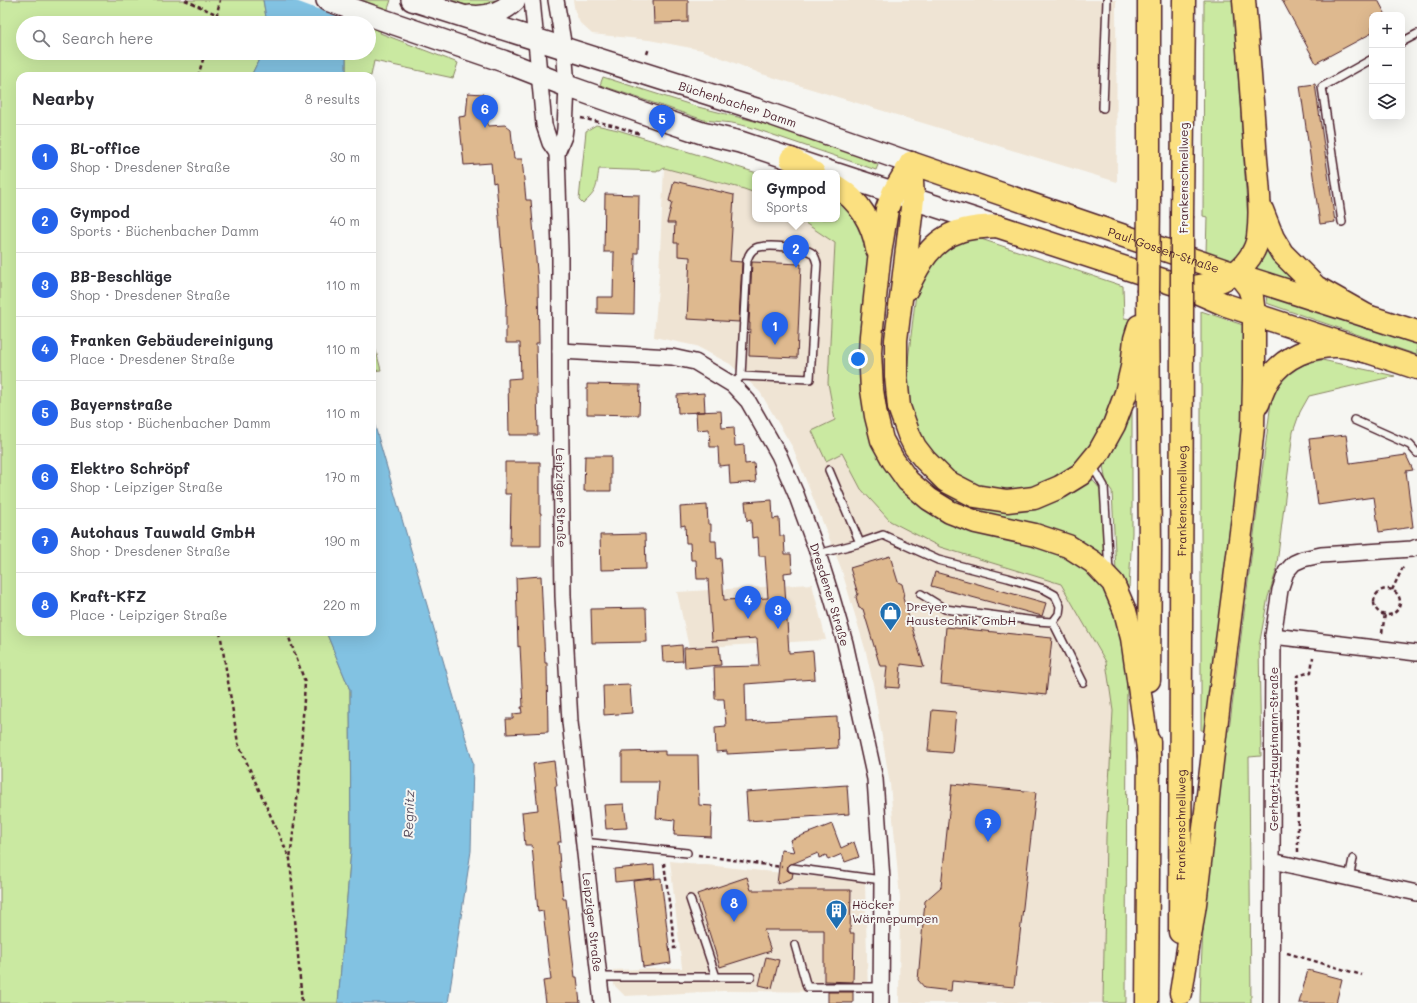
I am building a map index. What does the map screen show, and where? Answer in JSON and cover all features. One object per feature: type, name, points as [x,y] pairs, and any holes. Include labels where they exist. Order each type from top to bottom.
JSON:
[{"type":"main road","points":[[327,0],[373,16]]},
{"type":"main road","name":"Büchenbacher Damm","points":[[412,0],[756,109],[911,163]]},
{"type":"main road","points":[[455,14],[486,16],[496,13],[515,0]]},
{"type":"main road","points":[[1147,1003],[1150,551],[1148,292],[1149,0]]},
{"type":"main road","name":"Frankenschnellweg","points":[[1181,998],[1182,216],[1184,0]]},
{"type":"main road","points":[[1187,288],[1216,283],[1237,274],[1255,248],[1258,238],[1259,195],[1244,0]]},
{"type":"main road","points":[[376,17],[503,60],[540,76],[673,124],[740,142],[824,170]]},
{"type":"main road","points":[[791,159],[809,170]]},
{"type":"main road","points":[[911,163],[903,196],[900,300],[896,347],[896,376],[899,407],[908,435],[915,447],[924,460],[946,481],[975,496],[1007,501],[1034,498],[1060,487],[1081,474],[1099,452],[1114,425],[1126,393],[1132,367],[1135,339],[1148,292]]},
{"type":"main road","name":"Paul-Gossen-Straße","points":[[911,163],[1237,274],[1417,332]]},
{"type":"main road","points":[[840,175],[1187,288],[1226,305],[1417,368]]},
{"type":"main road","points":[[840,189],[855,202],[867,218],[875,236],[879,260]]},
{"type":"main road","points":[[1259,195],[1262,211],[1267,224],[1282,253],[1316,287],[1370,317]]},
{"type":"main road","points":[[903,196],[887,210],[879,260],[870,336],[872,390],[882,440],[893,460],[908,481],[929,499],[950,512],[976,522],[1035,535],[1068,546],[1093,562],[1109,578],[1113,583],[1125,611],[1132,638],[1149,756]]},
{"type":"main road","points":[[900,300],[925,256],[938,242],[959,231],[971,228],[997,226]]},
{"type":"main road","points":[[1181,998],[1195,904],[1245,501],[1252,427],[1254,314],[1252,297],[1249,288],[1237,274]]},
{"type":"main road","points":[[1252,427],[1263,390],[1269,378],[1289,359],[1311,349],[1332,346],[1374,353]]},
{"type":"street","points":[[532,0],[540,76]]},
{"type":"street","points":[[556,0],[564,48],[567,86]]},
{"type":"street","name":"Leipziger Straße","points":[[540,76],[546,135],[557,153]]},
{"type":"street","name":"Leipziger Straße","points":[[567,86],[564,136],[557,153],[560,250],[563,596],[570,722],[602,1003]]},
{"type":"street","name":"Dresdener Straße","points":[[560,351],[672,357],[695,362],[737,380],[779,455],[818,554],[845,643],[875,779],[882,880],[881,1003]]},
{"type":"street","name":"Gerhart-Hauptmann-Straße","points":[[1272,1003],[1273,636],[1280,590],[1286,572],[1294,564],[1303,559],[1321,556],[1414,548]]},
{"type":"street","points":[[1273,636],[1417,653]]},
{"type":"street","points":[[1272,861],[1417,893]]},
{"type":"lane","points":[[1103,108],[1108,0]]},
{"type":"lane","points":[[1405,40],[1417,34]]},
{"type":"lane","points":[[1342,222],[1322,87],[1369,61]]},
{"type":"lane","points":[[762,246],[800,248],[808,251],[813,254],[817,264],[810,379],[737,380],[747,260],[749,254],[754,249],[762,246]]},
{"type":"lane","points":[[1354,420],[1410,445],[1417,453]]},
{"type":"lane","points":[[1091,463],[1104,486],[1109,578]]},
{"type":"lane","points":[[829,470],[860,543]]},
{"type":"lane","points":[[818,554],[860,543],[883,535],[938,560],[1044,589],[1054,595],[1060,606],[1059,614],[1053,622]]},
{"type":"lane","points":[[921,594],[945,609],[1053,622]]},
{"type":"lane","points":[[1053,622],[1083,682]]},
{"type":"lane","points":[[583,842],[687,853]]},
{"type":"lane","points":[[1349,878],[1353,858]]},
{"type":"lane","points":[[792,868],[882,880]]},
{"type":"lane","points":[[690,899],[716,977]]},
{"type":"lane","points":[[795,945],[807,987],[882,987]]},
{"type":"lane","points":[[599,976],[751,977]]},
{"type":"path","points":[[185,0],[218,15],[220,0]]},
{"type":"path","points":[[647,54],[649,48]]},
{"type":"path","points":[[199,72],[203,60]]},
{"type":"path","points":[[585,119],[612,125],[640,134]]},
{"type":"path","points":[[1392,590],[1414,548]]},
{"type":"path","points":[[1388,589],[1392,590],[1398,595],[1400,603],[1399,607],[1393,613],[1381,613],[1375,606],[1375,598],[1380,591],[1388,589]]},
{"type":"path","points":[[1382,629],[1385,614]]},
{"type":"path","points":[[221,636],[238,742],[290,859]]},
{"type":"path","points":[[288,636],[304,682],[299,784],[290,859],[302,1003]]},
{"type":"path","points":[[1295,866],[1298,853],[1297,676],[1311,672],[1316,640]]},
{"type":"path","points":[[662,850],[675,948],[669,948]]},
{"type":"path","points":[[687,853],[792,868]]},
{"type":"path","points":[[1271,948],[1362,975]]},
{"type":"shaded area","points":[[573,0],[1116,0],[1117,182],[762,74],[702,50],[649,40],[592,34],[580,23],[575,12]]},
{"type":"shaded area","points":[[664,168],[752,192],[752,222],[804,222],[835,243],[828,383],[835,420],[826,461],[842,453],[861,489],[940,547],[1061,584],[1106,662],[1113,711],[1106,837],[1103,1003],[899,1003],[900,899],[890,784],[866,652],[841,568],[793,448],[760,392],[730,364],[696,346],[654,337],[659,274]]},
{"type":"shaded area","points":[[812,584],[826,640],[689,648],[677,592]]},
{"type":"shaded area","points":[[670,861],[865,882],[868,992],[724,991],[625,996],[614,985],[613,970],[682,968]]},
{"type":"green space","points":[[0,0],[263,0],[266,16],[16,16],[16,60],[259,60],[253,72],[16,72],[16,636],[328,636],[350,690],[351,850],[338,1003],[0,1003]]},
{"type":"green space","points":[[344,0],[391,0],[380,33],[458,63],[453,78],[374,61],[372,72],[346,72],[346,60],[376,60],[376,16],[345,16]]},
{"type":"green space","points":[[449,0],[498,0],[499,2],[474,7]]},
{"type":"green space","points":[[1204,0],[1233,0],[1249,234],[1241,252],[1232,262],[1206,253],[1207,217],[1203,216]]},
{"type":"green space","points":[[603,77],[698,107],[770,125],[850,152],[878,165],[876,170],[750,127],[732,123],[704,120],[600,85]]},
{"type":"green space","points":[[596,125],[618,130],[752,171],[752,192],[664,168],[660,171],[599,169],[596,188],[583,204],[579,200],[586,131]]},
{"type":"green space","points":[[840,201],[848,208],[862,230],[869,256],[861,343],[903,489],[1072,558],[1100,583],[1116,605],[1122,627],[1127,667],[1126,1003],[1103,1003],[1106,837],[1113,711],[1106,662],[1061,584],[940,547],[890,521],[861,489],[842,453],[826,461],[812,431],[835,420],[828,383],[835,243],[804,222],[840,222]]},
{"type":"green space","points":[[975,237],[1123,286],[1124,318],[1131,319],[1130,335],[1121,386],[1085,459],[1043,487],[998,492],[960,480],[929,454],[909,413],[906,378],[916,293],[942,248]]},
{"type":"green space","points":[[1266,246],[1295,280],[1294,282],[1257,270],[1255,267]]},
{"type":"green space","points":[[1270,294],[1417,344],[1417,355],[1269,304],[1267,303],[1266,295]]},
{"type":"green space","points":[[1201,311],[1246,326],[1244,414],[1208,731],[1201,730]]},
{"type":"green space","points":[[376,351],[381,370],[376,371]]},
{"type":"green space","points":[[1322,360],[1395,376],[1309,396],[1300,412],[1293,432],[1276,572],[1268,597],[1259,646],[1261,756],[1249,757],[1251,1003],[1200,1003],[1205,902],[1225,735],[1229,730],[1271,402],[1284,378],[1296,368]]},
{"type":"green space","points":[[1127,412],[1132,412],[1132,533],[1129,588],[1116,572],[1112,491],[1106,483],[1102,460]]},
{"type":"green space","points":[[1089,476],[1102,491],[1105,555],[1102,559],[971,511],[927,488],[934,484],[971,503]]},
{"type":"water","points":[[263,0],[344,0],[345,16],[266,16]]},
{"type":"water","points":[[259,60],[346,60],[346,72],[253,72]]},
{"type":"water","name":"Regnitz","points":[[376,430],[473,763],[471,851],[448,1003],[338,1003],[351,850],[350,690],[328,636],[376,636]]},
{"type":"pier","points":[[293,0],[346,0],[347,16],[336,16]]},
{"type":"building","points":[[653,0],[688,0],[688,22],[654,23]]},
{"type":"building","points":[[1282,0],[1378,0],[1384,12],[1369,12],[1369,35],[1316,63]]},
{"type":"building","points":[[1315,84],[1335,222],[1320,224],[1300,86]]},
{"type":"building","points":[[468,93],[483,94],[484,117],[487,116],[488,126],[505,125],[511,130],[514,159],[522,159],[526,200],[531,200],[538,283],[539,343],[536,343],[538,435],[509,435],[508,379],[521,378],[520,343],[506,343],[507,305],[496,182],[493,183],[491,163],[464,165],[459,117],[466,116]]},
{"type":"building","points":[[674,181],[734,195],[730,261],[742,262],[739,322],[687,319],[690,257],[678,256],[678,243],[674,243],[675,223],[667,223],[672,202],[669,201]]},
{"type":"building","points":[[605,194],[639,195],[638,253],[635,253],[634,314],[597,313],[597,297],[613,297],[614,252],[604,252]]},
{"type":"building","points":[[752,262],[801,264],[797,358],[749,356]]},
{"type":"building","points":[[587,384],[640,385],[639,415],[587,414]]},
{"type":"building","points":[[704,393],[705,412],[678,413],[677,395]]},
{"type":"building","points":[[721,411],[722,428],[734,427],[735,446],[744,445],[745,464],[754,463],[756,482],[730,484],[729,465],[719,466],[718,447],[710,447],[709,429],[697,430],[696,412]]},
{"type":"building","points":[[1346,435],[1350,463],[1406,455],[1413,470],[1406,471],[1413,527],[1379,532],[1374,497],[1318,505],[1309,439]]},
{"type":"building","points":[[585,456],[611,456],[611,491],[584,491]]},
{"type":"building","points":[[505,462],[540,462],[541,546],[510,546],[511,494],[505,494]]},
{"type":"building","points":[[772,500],[773,519],[779,518],[780,536],[784,536],[785,554],[791,554],[792,572],[784,573],[789,653],[813,651],[815,679],[745,684],[746,722],[837,717],[838,748],[727,754],[727,751],[716,752],[715,727],[726,726],[724,699],[715,699],[714,667],[759,666],[757,638],[712,641],[708,579],[697,579],[696,560],[691,560],[690,543],[686,543],[685,525],[681,526],[680,507],[707,505],[708,524],[711,524],[711,541],[716,541],[717,559],[721,558],[724,600],[768,598],[765,556],[759,556],[758,537],[752,538],[751,520],[747,521],[745,502]]},
{"type":"building","points":[[645,534],[646,569],[601,570],[600,535]]},
{"type":"building","name":"Dreyer Haustechnik GmbH","points":[[890,556],[898,582],[902,584],[904,592],[903,598],[924,667],[901,664],[899,688],[885,687],[887,666],[880,666],[863,609],[859,608],[856,597],[858,594],[850,568]]},
{"type":"building","points":[[935,572],[1046,603],[1042,616],[931,586]]},
{"type":"building","points":[[541,576],[545,663],[547,663],[548,732],[507,734],[506,719],[513,719],[513,714],[522,713],[521,707],[523,707],[520,646],[518,647],[516,578]]},
{"type":"building","points":[[646,608],[647,642],[592,643],[591,609]]},
{"type":"building","points":[[946,627],[1052,638],[1046,695],[941,684]]},
{"type":"building","points":[[682,645],[683,661],[663,662],[662,647]]},
{"type":"building","points":[[719,646],[721,665],[685,668],[684,648]]},
{"type":"building","points":[[630,685],[632,713],[604,715],[603,686]]},
{"type":"building","points":[[932,710],[956,712],[952,753],[928,751]]},
{"type":"building","points":[[665,751],[665,755],[698,755],[699,805],[712,806],[711,837],[674,835],[675,820],[656,818],[659,782],[622,782],[622,752]]},
{"type":"building","points":[[554,761],[561,842],[558,842],[563,899],[566,899],[575,977],[577,977],[580,1003],[546,1003],[543,981],[551,980],[543,911],[538,912],[532,845],[525,845],[522,812],[538,810],[533,764]]},
{"type":"building","points":[[952,784],[1036,792],[1014,987],[952,981],[951,991],[925,988],[918,980],[925,901],[941,887]]},
{"type":"building","points":[[847,785],[849,814],[748,821],[746,792]]},
{"type":"building","points":[[624,804],[627,828],[606,829],[604,805]]},
{"type":"building","points":[[832,824],[841,848],[854,842],[859,857],[845,862],[842,854],[828,860],[826,855],[819,858],[818,853],[788,865],[787,870],[793,873],[792,878],[777,884],[781,850],[794,852],[790,840]]},
{"type":"building","points":[[654,865],[655,878],[615,882],[614,869]]},
{"type":"building","points":[[747,877],[751,890],[851,890],[850,933],[854,933],[853,982],[824,981],[824,930],[764,930],[771,951],[720,967],[697,894]]},
{"type":"building","points":[[661,878],[671,963],[643,967],[633,881]]},
{"type":"building","points":[[766,957],[779,960],[772,988],[759,985]]},
{"type":"building","points":[[1308,970],[1342,979],[1336,1003],[1299,1003]]},
{"type":"building","points":[[828,992],[853,992],[853,1003],[828,1003]]},
{"type":"place","name":"Elektro Schröpf","points":[[485,128]]},
{"type":"place","name":"Bayernstraße","points":[[662,138]]},
{"type":"place","name":"Gympod","points":[[796,268]]},
{"type":"place","name":"BL-office","points":[[775,345]]},
{"type":"place","name":"Franken Gebäudereinigung","points":[[748,619]]},
{"type":"place","name":"BB-Beschläge","points":[[778,629]]},
{"type":"place","name":"Dreyer Haustechnik GmbH","points":[[891,632]]},
{"type":"place","name":"Autohaus Tauwald GmbH","points":[[988,842]]},
{"type":"place","name":"Kraft-KFZ","points":[[734,922]]},
{"type":"place","name":"Höcker Wärmepumpen","points":[[837,930]]}]
